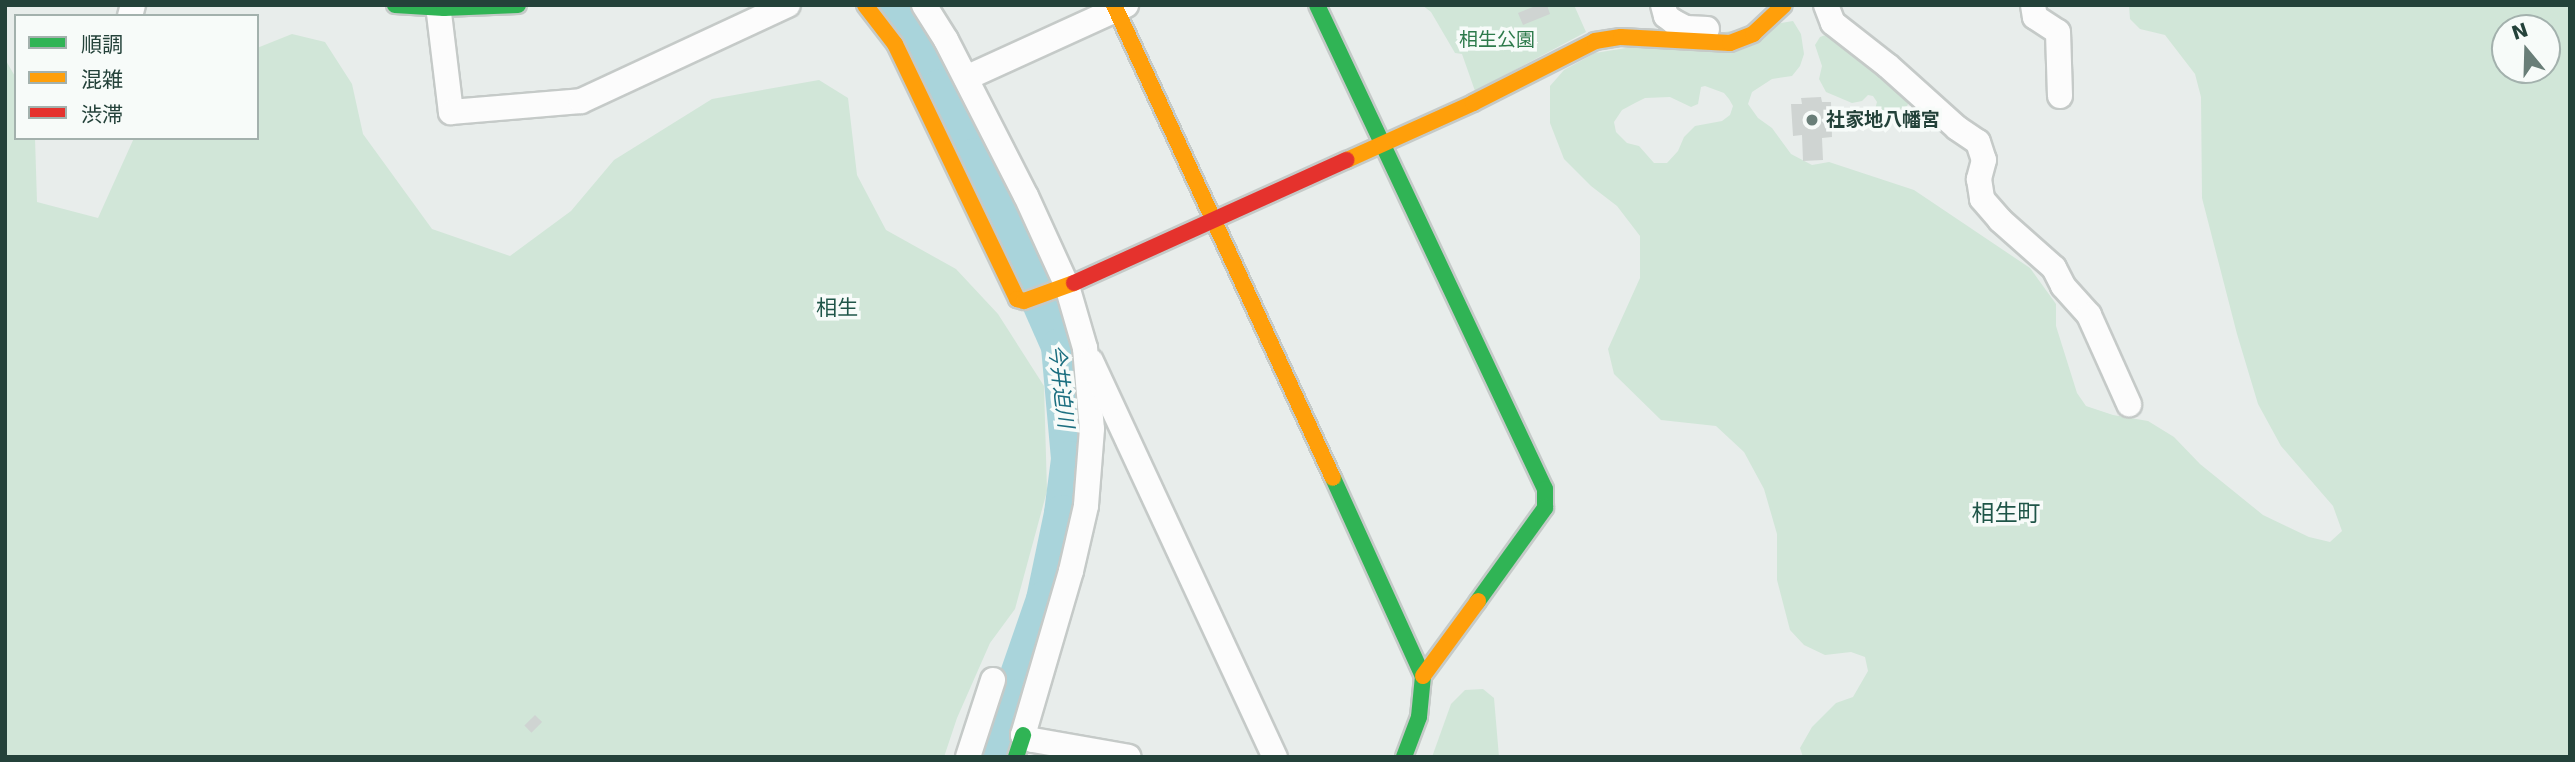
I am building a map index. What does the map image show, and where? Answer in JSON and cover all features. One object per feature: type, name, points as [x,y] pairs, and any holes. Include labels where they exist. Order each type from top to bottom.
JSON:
[{"type":"main road","points":[[395,5],[518,5]]},
{"type":"main road","points":[[864,5],[895,44],[1017,299],[1024,301],[1061,289],[1473,103],[1595,41],[1621,37],[1730,43],[1753,34],[1778,12]]},
{"type":"main road","points":[[1317,5],[1384,143],[1459,312],[1545,489],[1545,508],[1423,676]]},
{"type":"main road","points":[[1119,7],[1213,219],[1417,658],[1423,676],[1419,717],[1404,757]]},
{"type":"street","points":[[438,6],[451,112],[581,101],[788,5]]},
{"type":"street","points":[[925,5],[1009,159],[1085,348],[1275,757]]},
{"type":"street","points":[[1663,5],[1666,16],[1686,28],[1719,29],[1778,12]]},
{"type":"street","points":[[1826,5],[1833,23],[1888,65],[1957,128],[1978,142],[1984,160],[1979,179],[1982,199],[2000,220],[2054,268],[2063,286],[2089,315],[2129,404]]},
{"type":"street","points":[[2033,5],[2035,17],[2058,32],[2060,96]]},
{"type":"street","points":[[966,78],[1119,7]]},
{"type":"street","points":[[1020,746],[1071,571],[1086,506],[1092,429],[1085,348]]},
{"type":"street","points":[[968,757],[993,680]]},
{"type":"street","points":[[1020,746],[1033,740],[1129,757]]},
{"type":"green space","name":"相生公園","points":[[1422,5],[1574,5],[1586,32],[1475,91],[1462,54],[1455,53],[1431,12]]},
{"type":"green space","points":[[2129,5],[2570,5],[2570,757],[1803,757],[1800,748],[1812,727],[1836,703],[1853,697],[1868,671],[1865,657],[1851,652],[1825,655],[1804,645],[1790,630],[1777,580],[1777,534],[1764,489],[1744,452],[1716,426],[1661,420],[1614,374],[1608,349],[1640,278],[1640,236],[1617,206],[1591,186],[1564,159],[1550,123],[1550,86],[1564,70],[1595,53],[1793,21],[1801,34],[1804,54],[1800,66],[1792,76],[1772,79],[1752,92],[1748,104],[1758,118],[1772,128],[1791,154],[1812,165],[1829,162],[1914,190],[2030,268],[2056,304],[2056,326],[2077,393],[2086,406],[2113,415],[2148,421],[2174,437],[2200,464],[2263,515],[2309,537],[2330,542],[2342,531],[2333,506],[2281,446],[2258,404],[2237,334],[2202,198],[2201,97],[2195,74],[2165,35],[2140,29],[2130,19]],"holes":[[[1701,87],[1724,93],[1733,106],[1730,115],[1722,121],[1695,126],[1684,137],[1678,151],[1667,163],[1654,163],[1639,146],[1627,143],[1616,132],[1614,122],[1622,110],[1645,98],[1670,97],[1691,107],[1698,104]]]},
{"type":"green space","points":[[1831,33],[1910,100],[1907,106],[1893,112],[1890,122],[1879,122],[1874,113],[1877,102],[1873,96],[1868,95],[1862,101],[1852,103],[1826,92],[1819,79],[1822,66],[1815,45],[1820,37]]},
{"type":"green space","points":[[292,34],[325,42],[352,84],[363,134],[432,229],[510,256],[571,211],[614,160],[712,99],[819,80],[848,98],[857,175],[886,230],[956,269],[998,314],[1044,386],[1047,491],[1015,609],[990,643],[957,718],[944,757],[5,757],[5,59],[14,75],[14,140],[35,140],[37,202],[98,218],[133,140],[259,140],[259,47]]},
{"type":"green space","points":[[1483,689],[1494,698],[1499,757],[1432,757],[1451,704],[1465,690]]},
{"type":"building","points":[[1538,5],[1547,5],[1550,14],[1523,25],[1518,13]]},
{"type":"building","name":"社家地八幡宮","points":[[1821,97],[1822,102],[1831,102],[1832,137],[1822,138],[1823,160],[1803,161],[1802,135],[1793,136],[1791,104],[1802,104],[1801,98]]},
{"type":"building","points":[[535,715],[542,722],[531,733],[524,726]]},
{"type":"waterway","name":"今井迫川","points":[[887,5],[940,87],[975,156],[1059,346],[1069,459],[1062,513],[1044,599],[1010,697],[995,757]]},
{"type":"traffic: fast","points":[[395,5],[444,8],[518,5]]},
{"type":"traffic: fast","points":[[1317,5],[1545,489],[1545,508],[1478,601]]},
{"type":"traffic: fast","points":[[1333,478],[1423,676],[1419,717],[1404,757]]},
{"type":"traffic: fast","points":[[1016,757],[1023,735]]},
{"type":"traffic: slow","points":[[865,5],[895,44],[1017,299],[1024,301],[1074,283]]},
{"type":"traffic: slow","points":[[1114,5],[1333,478]]},
{"type":"traffic: slow","points":[[1347,160],[1473,103],[1595,41],[1621,37],[1730,43],[1753,34],[1784,5]]},
{"type":"traffic: slow","points":[[1423,676],[1478,601]]},
{"type":"traffic: jam","points":[[1074,283],[1347,160]]},
{"type":"place","name":"社家地八幡宮","points":[[1812,120]]},
{"type":"district","name":"相生","points":[[837,308]]},
{"type":"district","name":"相生町","points":[[2006,513]]}]
